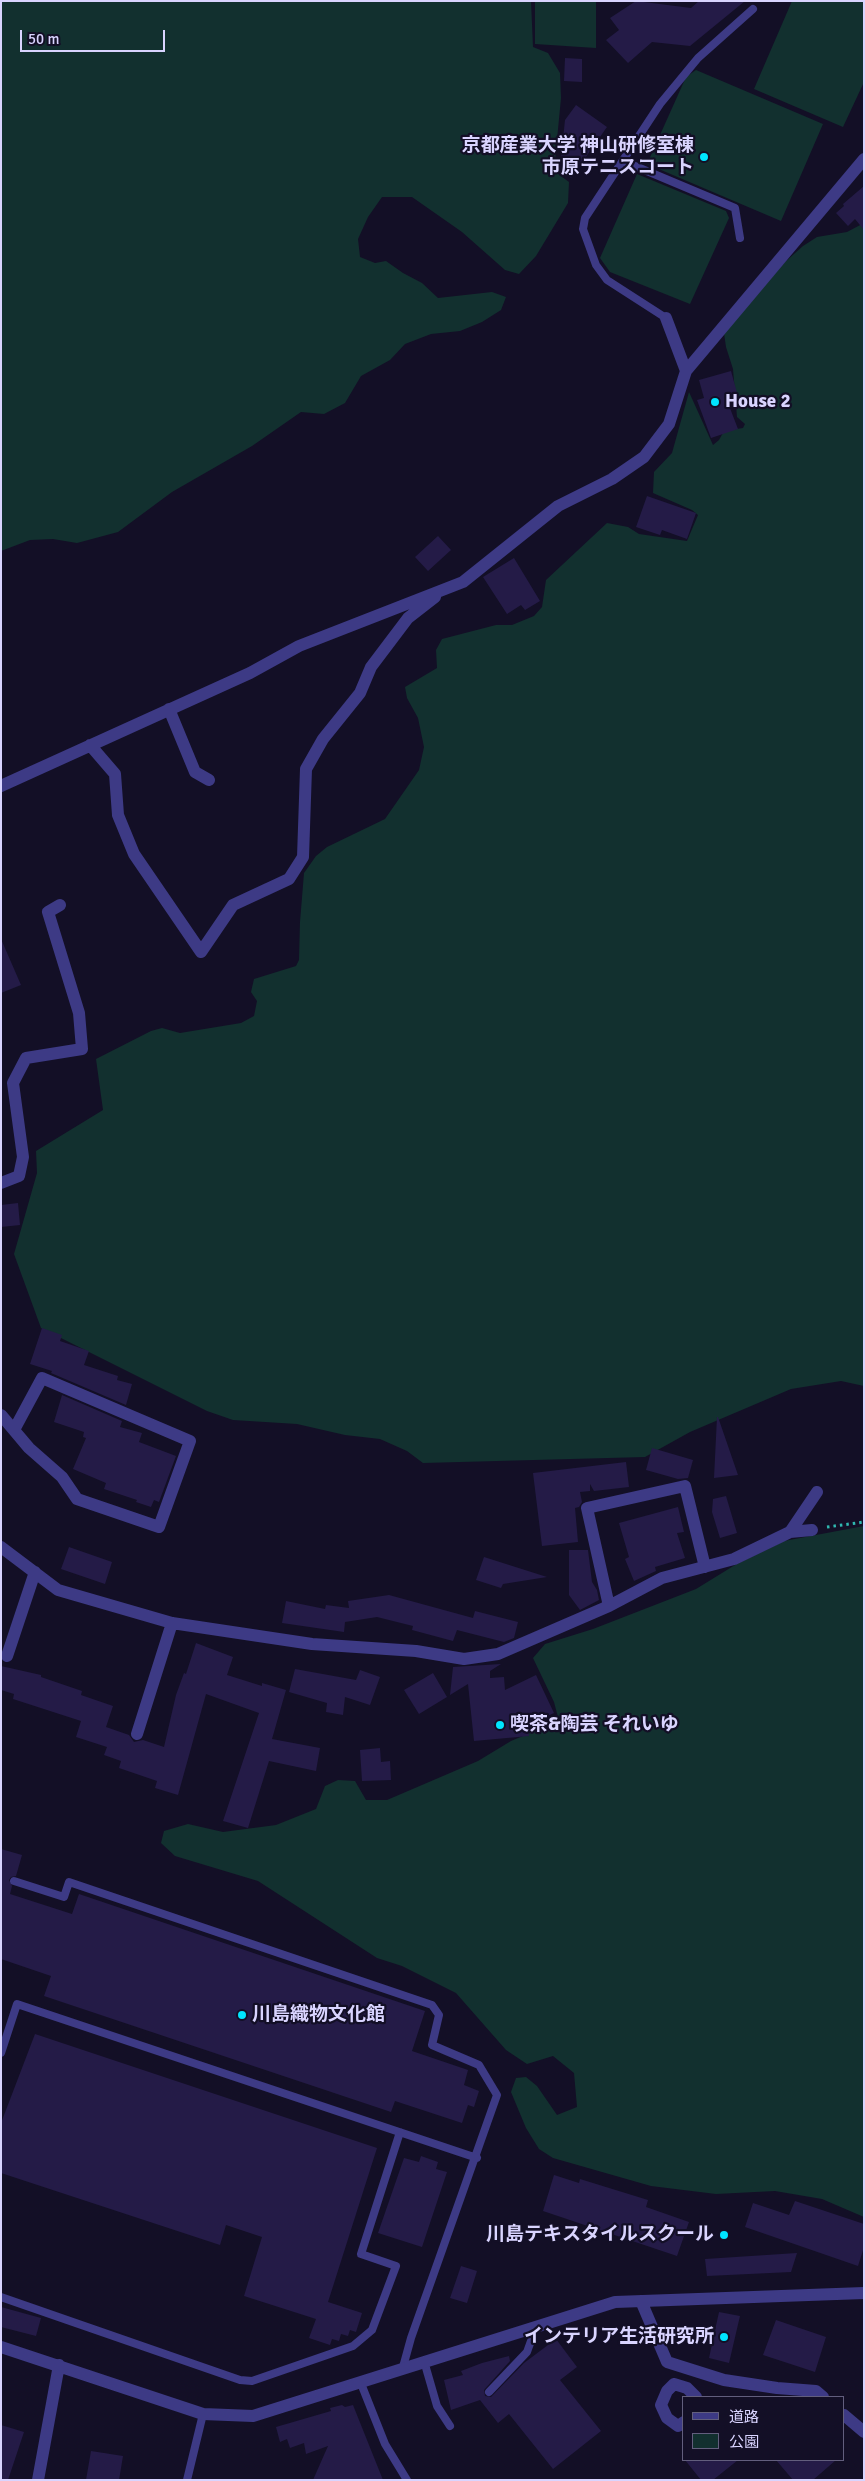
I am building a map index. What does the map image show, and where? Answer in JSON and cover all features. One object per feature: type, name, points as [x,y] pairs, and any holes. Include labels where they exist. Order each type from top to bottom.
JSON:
[{"type":"street","points":[[1,786],[250,672],[298,646],[463,582],[558,506],[612,479],[644,457],[669,424],[686,371],[864,159]]},
{"type":"street","points":[[666,318],[686,371]]},
{"type":"street","points":[[90,745],[115,774],[118,815],[134,854],[201,952],[233,905],[289,879],[303,857],[306,769],[323,739],[360,693],[371,667],[408,618],[444,589]]},
{"type":"street","points":[[169,709],[195,772],[209,780]]},
{"type":"street","points":[[1,1183],[18,1176],[23,1157],[13,1083],[26,1058],[82,1049],[79,1012],[48,912],[60,905]]},
{"type":"street","points":[[1,1415],[29,1448],[62,1477],[77,1499],[159,1526],[190,1441],[42,1378],[14,1430]]},
{"type":"street","points":[[610,1606],[587,1508],[685,1486],[705,1566]]},
{"type":"street","points":[[790,1532],[817,1492]]},
{"type":"street","points":[[1,1547],[58,1590],[172,1622],[312,1644],[416,1651],[464,1659],[498,1654],[610,1606],[662,1578],[734,1559],[790,1532],[812,1530]]},
{"type":"street","points":[[7,1656],[35,1572]]},
{"type":"street","points":[[137,1734],[172,1622]]},
{"type":"street","points":[[1,2347],[203,2414],[253,2416],[403,2367],[615,2302],[864,2293]]},
{"type":"street","points":[[641,2301],[667,2362],[674,2384]]},
{"type":"street","points":[[667,2362],[724,2380],[777,2388],[816,2391],[822,2396]]},
{"type":"street","points":[[38,2480],[59,2365]]},
{"type":"street","points":[[674,2384],[687,2388],[695,2396]]},
{"type":"street","points":[[674,2384],[666,2391],[661,2404],[666,2418],[678,2426],[682,2423]]},
{"type":"street","points":[[845,2416],[864,2432]]},
{"type":"lane","points":[[666,318],[607,280],[596,265],[583,229],[585,218],[660,104],[698,58],[754,9]]},
{"type":"lane","points":[[623,161],[735,208],[740,238]]},
{"type":"lane","points":[[14,1881],[64,1897],[69,1882],[432,2005],[439,2015],[432,2045],[479,2065],[497,2095],[477,2158],[411,2338],[403,2367]]},
{"type":"lane","points":[[1,2053],[17,2004],[477,2158]]},
{"type":"lane","points":[[1,2297],[240,2380],[252,2381],[353,2346],[372,2330],[396,2266],[361,2254],[400,2132]]},
{"type":"lane","points":[[489,2392],[527,2352],[536,2327]]},
{"type":"lane","points":[[424,2361],[437,2406],[450,2426]]},
{"type":"lane","points":[[360,2381],[384,2444],[407,2480]]},
{"type":"lane","points":[[187,2480],[203,2414]]},
{"type":"path","points":[[812,1530],[864,1522]]},
{"type":"green space","points":[[1,1],[531,1],[533,47],[548,53],[560,73],[561,98],[554,171],[569,182],[568,203],[536,256],[519,274],[505,270],[462,232],[412,197],[382,197],[368,217],[358,239],[360,257],[375,263],[386,261],[422,283],[438,298],[492,292],[506,297],[501,310],[482,322],[460,331],[431,334],[405,344],[390,360],[361,376],[345,403],[324,414],[301,412],[252,446],[172,492],[118,532],[77,543],[53,539],[30,540],[1,551]]},
{"type":"green space","points":[[535,1],[596,1],[596,48],[535,44]]},
{"type":"green space","points":[[792,1],[864,1],[864,82],[843,127],[754,89]]},
{"type":"green space","points":[[696,70],[823,124],[781,221],[647,164],[686,77]]},
{"type":"green space","points":[[637,174],[726,211],[729,218],[690,304],[610,272],[600,258]]},
{"type":"green space","points":[[864,223],[864,1386],[841,1381],[791,1389],[690,1432],[645,1457],[423,1463],[407,1451],[380,1439],[345,1435],[297,1424],[233,1420],[207,1411],[41,1328],[14,1254],[37,1173],[36,1151],[103,1110],[96,1059],[151,1031],[162,1028],[180,1033],[241,1023],[254,1016],[257,1001],[251,992],[254,979],[296,966],[299,960],[304,873],[316,856],[327,847],[385,819],[419,770],[424,747],[418,718],[407,698],[405,687],[437,668],[436,650],[442,639],[496,625],[512,625],[534,616],[542,607],[546,580],[607,523],[628,527],[639,534],[687,541],[698,515],[692,510],[653,493],[654,472],[672,453],[689,392],[713,445],[719,440],[724,431],[743,428],[745,424],[737,417],[733,369],[724,333],[785,262],[803,246],[817,237],[847,232]]},
{"type":"green space","points":[[864,1526],[864,2217],[822,2199],[775,2191],[716,2194],[651,2186],[553,2158],[539,2149],[526,2128],[511,2092],[516,2078],[526,2077],[537,2086],[557,2115],[577,2107],[574,2073],[553,2056],[527,2064],[506,2050],[456,1993],[402,1966],[377,1958],[258,1881],[175,1856],[161,1843],[164,1831],[188,1824],[223,1832],[276,1825],[316,1809],[325,1786],[338,1780],[355,1781],[366,1800],[387,1800],[478,1761],[511,1741],[559,1721],[554,1702],[533,1658],[545,1644],[593,1629],[696,1589],[735,1565],[784,1541]]},
{"type":"building","points":[[636,1],[691,8],[699,1],[745,1],[690,46],[652,42],[628,63],[606,40],[619,30],[610,18]]},
{"type":"building","points":[[565,58],[582,59],[582,82],[564,81]]},
{"type":"building","points":[[576,105],[607,127],[571,178],[560,168],[565,120]]},
{"type":"building","points":[[864,186],[864,230],[855,219],[848,226],[836,213],[844,206],[843,204]]},
{"type":"building","name":"House 2","points":[[731,371],[739,400],[728,403],[738,429],[711,438],[697,400],[704,398],[699,380]]},
{"type":"building","points":[[647,496],[696,513],[687,539],[662,530],[660,535],[636,527]]},
{"type":"building","points":[[438,536],[451,550],[428,571],[415,557]]},
{"type":"building","points":[[514,558],[540,601],[525,610],[521,605],[507,614],[483,577]]},
{"type":"building","points":[[1,939],[21,985],[1,993]]},
{"type":"building","points":[[18,1203],[20,1225],[1,1227],[1,1205]]},
{"type":"building","points":[[42,1328],[62,1335],[60,1341],[89,1351],[84,1365],[118,1376],[117,1380],[132,1384],[126,1405],[51,1373],[52,1371],[30,1364]]},
{"type":"building","points":[[62,1395],[122,1421],[120,1427],[142,1433],[139,1442],[176,1456],[159,1502],[154,1500],[151,1507],[136,1502],[137,1500],[104,1489],[106,1483],[73,1469],[86,1438],[83,1437],[84,1432],[54,1422]]},
{"type":"building","points":[[718,1417],[738,1475],[714,1478]]},
{"type":"building","points":[[652,1448],[693,1460],[688,1478],[678,1479],[646,1470]]},
{"type":"building","points":[[626,1462],[629,1487],[594,1491],[590,1484],[590,1491],[580,1492],[582,1502],[579,1507],[575,1508],[578,1542],[542,1546],[533,1473]]},
{"type":"building","points":[[726,1496],[737,1533],[720,1538],[712,1512],[713,1499]]},
{"type":"building","points":[[678,1507],[684,1532],[677,1533],[685,1558],[655,1567],[656,1571],[634,1581],[625,1559],[629,1557],[619,1523]]},
{"type":"building","points":[[69,1547],[112,1562],[105,1584],[61,1569]]},
{"type":"building","points":[[569,1550],[588,1550],[592,1582],[597,1590],[599,1600],[580,1610],[569,1595]]},
{"type":"building","points":[[484,1557],[547,1577],[503,1584],[501,1588],[476,1580]]},
{"type":"building","points":[[389,1595],[473,1618],[475,1611],[518,1622],[514,1638],[504,1642],[457,1630],[453,1641],[412,1630],[413,1626],[377,1617],[345,1622],[344,1632],[282,1623],[286,1601],[325,1609],[326,1605],[349,1608],[348,1601]]},
{"type":"building","points":[[196,1643],[233,1657],[227,1675],[262,1686],[262,1683],[286,1690],[272,1739],[320,1748],[316,1771],[269,1761],[248,1828],[223,1821],[259,1713],[206,1694],[178,1795],[155,1788],[157,1781],[119,1768],[121,1761],[104,1755],[107,1747],[76,1737],[81,1721],[13,1699],[14,1694],[1,1690],[1,1666],[41,1675],[41,1677],[82,1691],[81,1695],[113,1706],[106,1727],[129,1735],[134,1742],[143,1740],[164,1747],[176,1695],[184,1673],[186,1674]]},
{"type":"building","points":[[501,1664],[490,1671],[490,1678],[504,1677],[505,1690],[536,1675],[554,1713],[528,1725],[529,1736],[474,1741],[468,1684],[450,1695],[453,1667]]},
{"type":"building","points":[[295,1669],[356,1680],[360,1670],[380,1677],[370,1705],[345,1697],[343,1715],[326,1712],[327,1703],[289,1692]]},
{"type":"building","points":[[433,1673],[447,1697],[419,1714],[404,1690]]},
{"type":"building","points":[[380,1748],[381,1762],[390,1761],[391,1780],[362,1781],[360,1750]]},
{"type":"building","points":[[1,1849],[22,1855],[16,1876],[11,1877],[9,1880],[12,1886],[10,1894],[72,1914],[79,1894],[425,2011],[412,2051],[468,2070],[464,2085],[479,2091],[474,2107],[468,2105],[462,2123],[395,2101],[391,2112],[44,1996],[51,1976],[1,1959]]},
{"type":"building","points":[[35,2034],[377,2148],[328,2302],[362,2313],[356,2332],[350,2330],[348,2336],[341,2334],[339,2341],[332,2339],[330,2345],[309,2338],[316,2319],[244,2296],[262,2237],[226,2225],[220,2245],[1,2173],[1,2123]]},
{"type":"building","points":[[421,2156],[438,2162],[436,2169],[447,2172],[422,2247],[378,2233],[404,2158],[419,2162]]},
{"type":"building","points":[[554,2175],[579,2183],[580,2179],[648,2200],[646,2207],[689,2222],[677,2256],[543,2211]]},
{"type":"building","points":[[795,2201],[864,2224],[864,2247],[858,2266],[745,2227],[753,2203],[789,2215]]},
{"type":"building","points":[[797,2253],[791,2272],[707,2276],[705,2259]]},
{"type":"building","points":[[461,2266],[477,2271],[467,2303],[450,2298]]},
{"type":"building","points":[[1,2307],[41,2318],[36,2336],[1,2327]]},
{"type":"building","name":"インテリア生活研究所","points":[[719,2312],[740,2316],[729,2363],[709,2358]]},
{"type":"building","points":[[776,2320],[826,2337],[815,2372],[763,2355]]},
{"type":"building","points":[[556,2339],[577,2367],[560,2380],[601,2431],[553,2469],[509,2414],[498,2423],[480,2400],[451,2410],[444,2380],[463,2375],[461,2371],[482,2363],[509,2356],[510,2361],[484,2390],[485,2396],[491,2397],[524,2363]]},
{"type":"building","points":[[342,2405],[345,2407],[353,2405],[383,2480],[313,2480],[328,2446],[306,2454],[304,2443],[290,2448],[287,2439],[280,2442],[276,2427],[331,2411],[330,2408]]},
{"type":"building","points":[[1,2425],[24,2432],[8,2480],[1,2480]]},
{"type":"building","points":[[91,2451],[123,2456],[119,2480],[86,2480]]},
{"type":"building","points":[[686,2461],[737,2461],[713,2480],[701,2480]]},
{"type":"building","points":[[777,2461],[835,2461],[813,2480],[793,2480]]},
{"type":"place","name":"京都産業大学 神山研修室棟 市原テニスコート","points":[[704,157]]},
{"type":"place","name":"House 2","points":[[715,402]]},
{"type":"place","name":"喫茶&陶芸 それいゆ","points":[[500,1725]]},
{"type":"place","name":"川島織物文化館","points":[[242,2015]]},
{"type":"place","name":"川島テキスタイルスクール","points":[[724,2235]]},
{"type":"place","name":"インテリア生活研究所","points":[[724,2337]]}]
